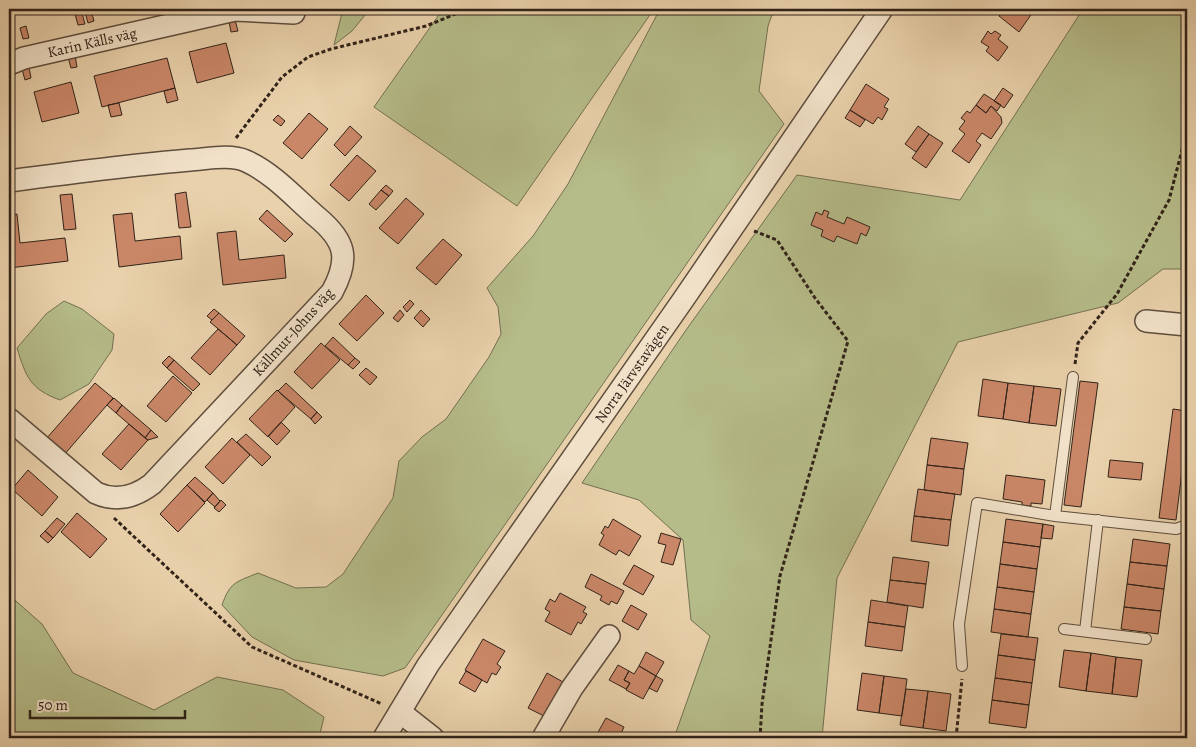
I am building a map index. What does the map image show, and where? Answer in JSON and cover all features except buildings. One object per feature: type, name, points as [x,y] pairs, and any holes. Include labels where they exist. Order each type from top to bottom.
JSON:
[{"type":"street","name":"Norra Järvstavägen","points":[[384,738],[428,665],[683,300],[882,9]]},
{"type":"street","name":"Karin Källs väg","points":[[9,64],[24,58],[235,10],[294,13]]},
{"type":"street","name":"Källmur-Johns väg","points":[[9,181],[221,158],[244,160],[266,173],[331,229],[340,241],[344,254],[341,275],[332,292],[152,484],[140,493],[129,496],[107,498],[96,493]]},
{"type":"street","points":[[1146,321],[1187,325]]},
{"type":"street","points":[[9,419],[96,493]]},
{"type":"street","points":[[543,738],[572,688],[609,636]]},
{"type":"street","points":[[400,712],[433,738]]},
{"type":"lane","points":[[1055,516],[1073,377]]},
{"type":"lane","points":[[962,666],[959,624],[977,503],[1055,516],[1176,529],[1187,525]]},
{"type":"lane","points":[[1085,631],[1098,520]]},
{"type":"lane","points":[[1064,629],[1146,639]]},
{"type":"path","points":[[221,158],[282,76],[308,57],[331,49],[426,26],[468,9]]},
{"type":"path","points":[[1073,377],[1078,343],[1117,294],[1169,200],[1187,132]]},
{"type":"path","points":[[735,222],[777,240],[815,298],[848,341],[780,576],[762,704],[760,738]]},
{"type":"path","points":[[96,493],[113,517],[252,647],[400,712]]},
{"type":"path","points":[[956,738],[962,666]]},
{"type":"green space","points":[[343,9],[370,9],[352,31],[334,45]]},
{"type":"green space","points":[[443,9],[654,9],[517,206],[374,107]]},
{"type":"green space","points":[[660,9],[774,9],[768,26],[759,91],[784,124],[405,668],[383,676],[294,660],[252,637],[222,605],[231,587],[239,581],[258,573],[296,588],[326,587],[343,574],[393,498],[399,461],[422,437],[446,419],[489,357],[501,334],[498,307],[487,288],[533,236],[568,184]]},
{"type":"green space","points":[[1083,9],[1187,9],[1187,269],[1163,269],[1118,303],[958,342],[837,578],[822,738],[674,738],[710,636],[691,620],[683,540],[639,500],[582,483],[686,330],[797,175],[960,200]]},
{"type":"green space","points":[[64,301],[82,309],[114,334],[112,350],[89,384],[60,400],[42,391],[31,381],[23,367],[17,348],[46,314]]},
{"type":"green space","points":[[9,595],[42,624],[73,673],[154,710],[217,677],[283,690],[324,717],[319,738],[9,738]]}]
